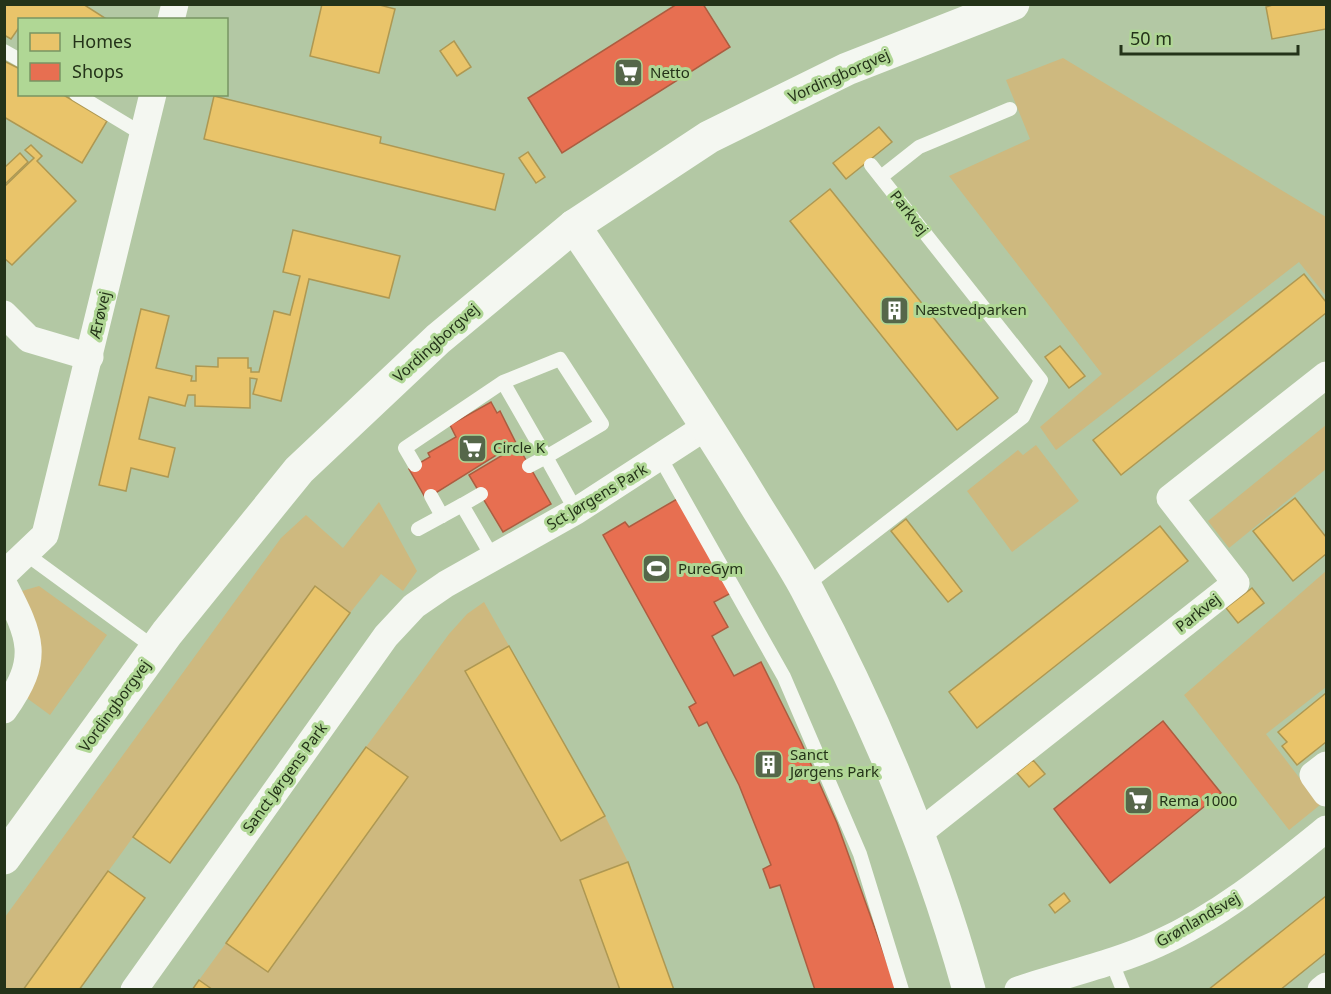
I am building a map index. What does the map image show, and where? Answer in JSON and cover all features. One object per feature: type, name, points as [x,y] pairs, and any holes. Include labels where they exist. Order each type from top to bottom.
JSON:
[{"type":"street","name":"Vordingborgvej","points":[[4,858],[156,650],[299,470],[438,339],[574,226],[709,137],[847,69],[1013,4]]},
{"type":"street","name":"Ærøvej","points":[[35,545],[90,357],[153,96]]},
{"type":"street","points":[[574,226],[707,426],[805,586],[863,703],[919,833],[946,908],[969,990]]},
{"type":"street","points":[[4,314],[29,339],[90,357]]},
{"type":"street","name":"Parkvej","points":[[919,833],[1236,583],[1170,498],[1326,375]]},
{"type":"street","name":"Sct Jørgens Park","points":[[488,561],[661,459],[707,426]]},
{"type":"street","points":[[4,574],[35,545]]},
{"type":"street","name":"Sanct Jørgens Park","points":[[134,990],[386,636],[414,606],[488,561]]},
{"type":"street","points":[[4,585],[23,621],[28,646],[26,674],[4,710]]},
{"type":"street","points":[[1326,765],[1313,776],[1326,793]]},
{"type":"street","name":"Grønlandsvej","points":[[1018,990],[1156,945],[1216,913],[1270,875],[1326,829]]},
{"type":"street","points":[[1321,990],[1326,986]]},
{"type":"lane","points":[[4,51],[18,59]]},
{"type":"lane","points":[[79,96],[144,135]]},
{"type":"lane","points":[[880,177],[919,147],[1010,109]]},
{"type":"lane","name":"Parkvej","points":[[805,586],[1023,417],[1041,380],[871,165]]},
{"type":"lane","points":[[415,465],[405,448],[503,382],[560,359],[602,424],[530,466]]},
{"type":"lane","points":[[503,382],[576,511]]},
{"type":"lane","points":[[661,459],[784,677],[860,854],[902,990]]},
{"type":"lane","points":[[418,529],[481,494]]},
{"type":"lane","points":[[431,495],[442,516]]},
{"type":"lane","points":[[462,505],[488,561]]},
{"type":"lane","points":[[35,545],[156,650]]},
{"type":"lane","points":[[1111,960],[1123,990]]},
{"type":"shaded area","points":[[1063,58],[1326,217],[1326,296],[1299,262],[1056,450],[1040,427],[1102,374],[949,176],[1030,139],[1006,80]]},
{"type":"shaded area","points":[[1326,425],[1326,469],[1229,548],[1208,521]]},
{"type":"shaded area","points":[[1036,445],[1079,501],[1012,552],[967,491],[1018,450],[1023,455]]},
{"type":"shaded area","points":[[379,502],[417,571],[403,591],[381,574],[350,613],[315,586],[23,989],[5,989],[5,917],[281,538],[306,515],[343,548]]},
{"type":"shaded area","points":[[1326,571],[1326,687],[1266,734],[1320,805],[1289,830],[1184,695]]},
{"type":"shaded area","points":[[39,586],[107,635],[50,715],[24,696],[35,621],[22,591]]},
{"type":"shaded area","points":[[484,602],[509,646],[465,671],[561,841],[605,816],[628,862],[620,989],[213,990],[199,980],[226,943],[268,972],[366,747],[449,634],[467,614]]},
{"type":"building: Homes","points":[[4,4],[83,4],[105,18],[18,18],[18,29],[11,39],[4,35]]},
{"type":"building: Homes","points":[[322,4],[376,4],[395,9],[379,73],[310,56]]},
{"type":"building: Homes","points":[[1276,4],[1326,4],[1326,29],[1272,39],[1266,7]]},
{"type":"building: Homes","points":[[454,41],[471,67],[457,76],[440,51]]},
{"type":"building: Homes","points":[[4,61],[18,68],[18,96],[65,96],[107,121],[82,163],[4,117]]},
{"type":"building: Homes","points":[[214,96],[381,137],[380,143],[504,174],[495,210],[204,139]]},
{"type":"building: Homes","points":[[879,127],[892,142],[846,179],[833,163]]},
{"type":"building: Homes","points":[[31,145],[42,156],[37,161],[76,201],[12,265],[4,258],[4,187],[34,158],[25,150]]},
{"type":"building: Homes","points":[[528,152],[545,177],[536,183],[519,158]]},
{"type":"building: Homes","points":[[20,153],[28,162],[4,185],[4,168]]},
{"type":"building: Homes","name":"Næstvedparken","points":[[830,189],[998,398],[957,430],[790,221]]},
{"type":"building: Homes","points":[[293,230],[400,256],[389,298],[309,279],[281,401],[253,394],[257,379],[250,378],[250,408],[195,406],[195,395],[188,395],[185,406],[149,397],[139,439],[175,448],[168,477],[131,468],[126,491],[99,485],[141,309],[169,316],[156,368],[192,376],[191,381],[196,381],[196,366],[218,367],[218,358],[248,358],[248,368],[251,368],[251,372],[259,372],[274,311],[290,315],[300,276],[283,272]]},
{"type":"building: Homes","points":[[1304,274],[1326,302],[1326,313],[1121,475],[1093,440]]},
{"type":"building: Homes","points":[[1060,346],[1085,376],[1069,388],[1045,357]]},
{"type":"building: Homes","points":[[1295,498],[1326,537],[1326,554],[1293,581],[1253,531]]},
{"type":"building: Homes","points":[[906,519],[962,591],[948,602],[891,531]]},
{"type":"building: Homes","points":[[1160,526],[1188,561],[977,728],[949,692]]},
{"type":"building: Homes","points":[[315,586],[350,613],[170,863],[133,837]]},
{"type":"building: Homes","points":[[1252,588],[1264,603],[1238,623],[1226,608]]},
{"type":"building: Homes","points":[[509,646],[605,816],[561,841],[465,671]]},
{"type":"building: Homes","points":[[1326,693],[1326,742],[1297,765],[1282,746],[1287,742],[1278,732]]},
{"type":"building: Homes","points":[[366,747],[408,777],[268,972],[226,943]]},
{"type":"building: Homes","points":[[1033,760],[1045,774],[1029,787],[1017,773]]},
{"type":"building: Homes","points":[[628,862],[674,990],[620,990],[580,880]]},
{"type":"building: Homes","points":[[108,871],[145,898],[79,990],[23,990]]},
{"type":"building: Homes","points":[[1064,893],[1070,901],[1055,913],[1049,905]]},
{"type":"building: Homes","points":[[1326,896],[1326,953],[1280,990],[1208,990]]},
{"type":"building: Homes","points":[[199,980],[213,990],[192,990]]},
{"type":"building: Shops","name":"Netto","points":[[677,4],[703,4],[730,47],[562,153],[528,98]]},
{"type":"building: Shops","name":"Circle K","points":[[491,402],[497,413],[500,411],[516,443],[426,499],[409,469],[430,457],[428,453],[456,437],[450,425]]},
{"type":"building: Shops","points":[[518,446],[551,504],[503,532],[469,475]]},
{"type":"building: Shops","name":"Sanct Jørgens Park","points":[[677,499],[733,592],[714,602],[728,627],[712,636],[734,676],[761,662],[801,742],[837,823],[897,990],[815,990],[780,885],[770,888],[763,869],[771,865],[739,785],[707,722],[699,726],[689,707],[696,703],[603,535],[625,522],[629,527]]},
{"type":"building: Shops","name":"Rema 1000","points":[[1163,721],[1221,793],[1110,883],[1054,809]]},
{"type":"place","name":"Netto","points":[[629,73]]},
{"type":"place","name":"Næstvedparken","points":[[894,310]]},
{"type":"place","name":"Circle K","points":[[472,448]]},
{"type":"place","name":"PureGym","points":[[657,569]]},
{"type":"place","name":"Sanct Jørgens Park","points":[[769,764]]},
{"type":"place","name":"Rema 1000","points":[[1138,801]]}]
